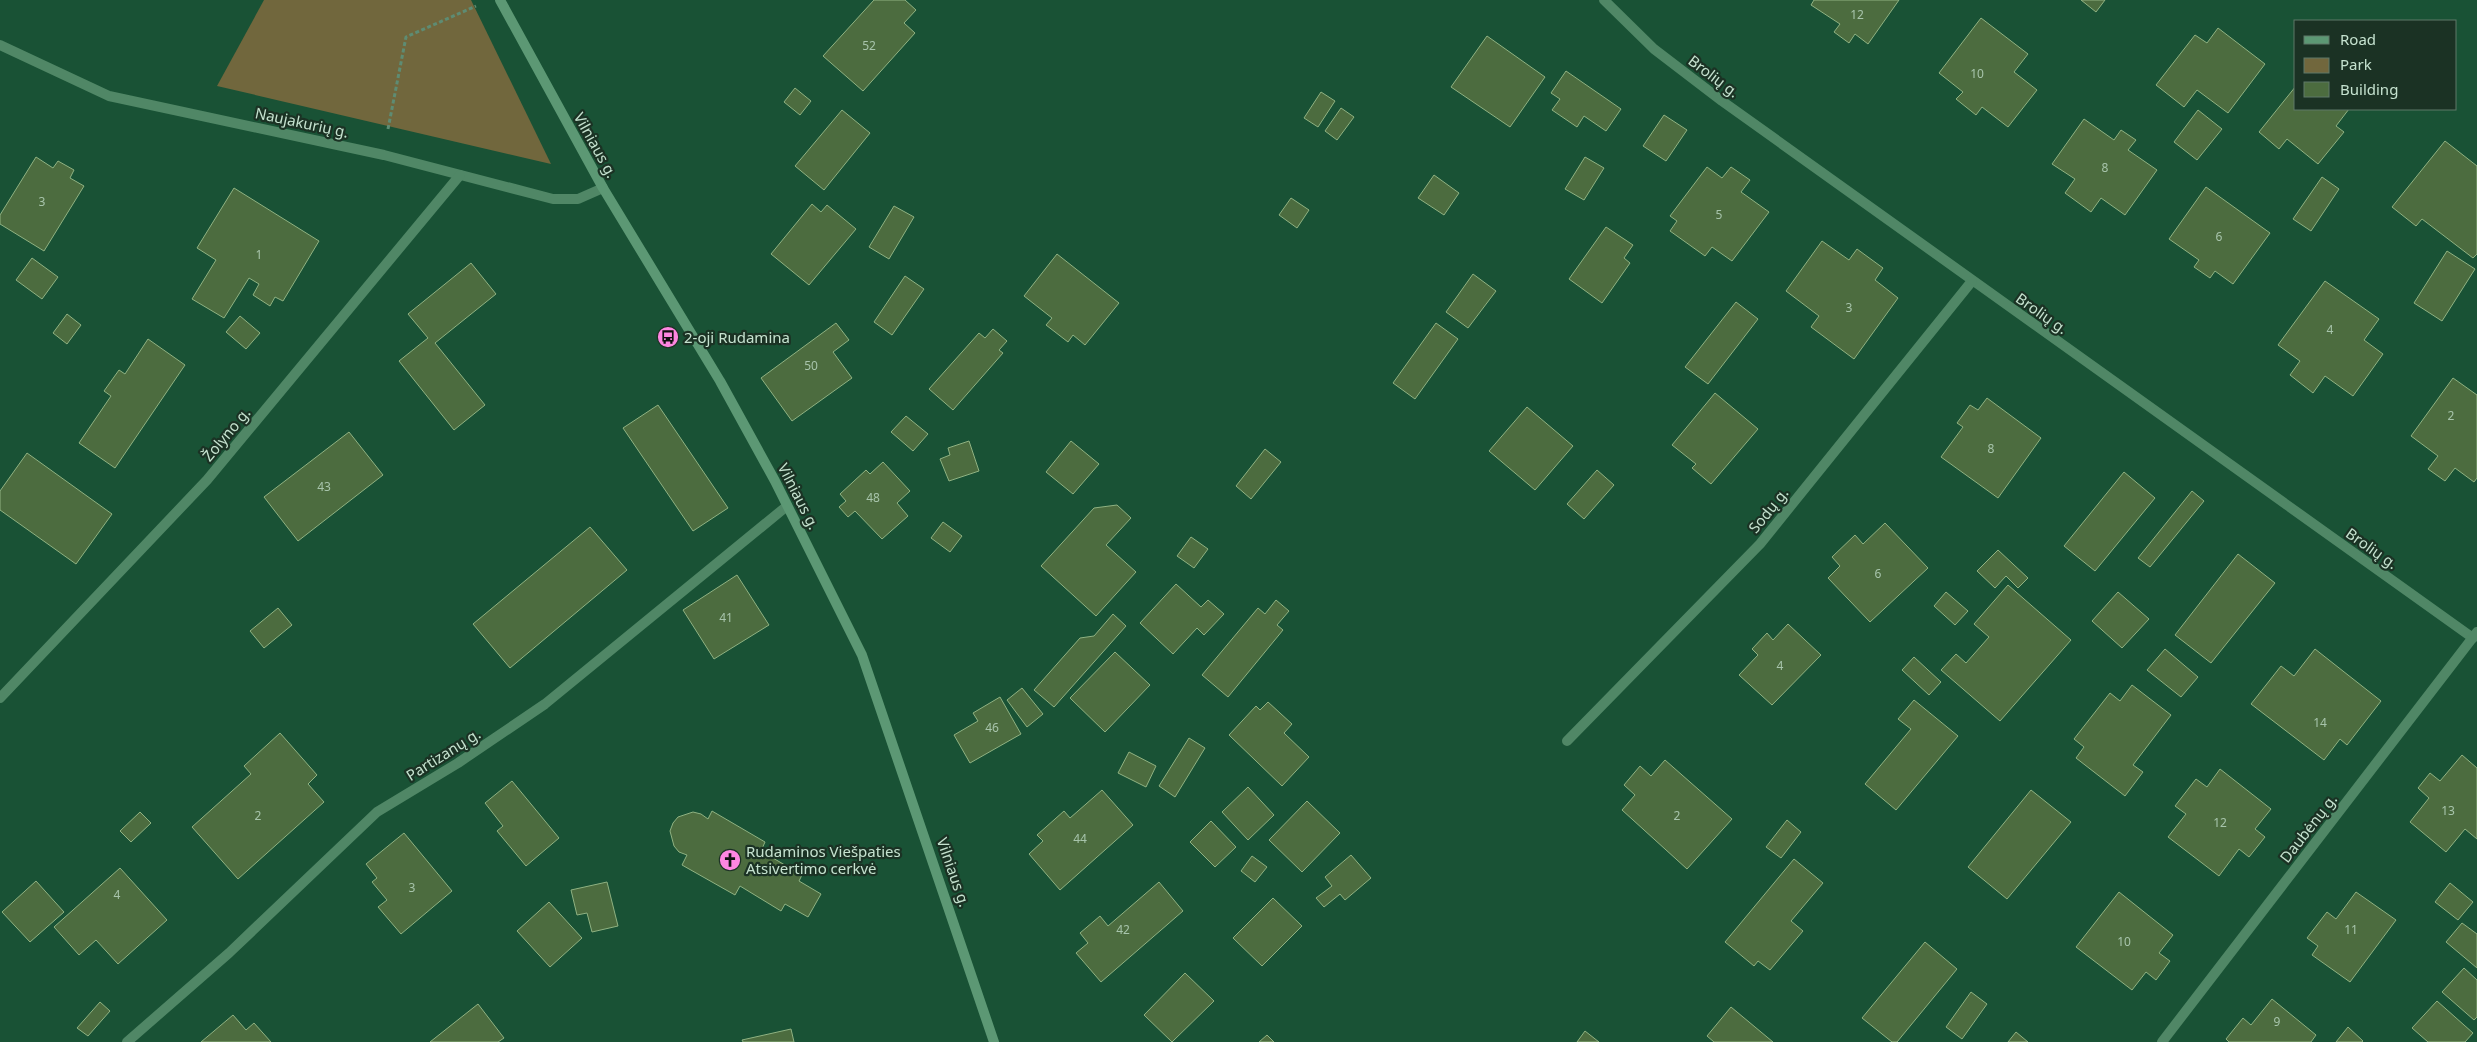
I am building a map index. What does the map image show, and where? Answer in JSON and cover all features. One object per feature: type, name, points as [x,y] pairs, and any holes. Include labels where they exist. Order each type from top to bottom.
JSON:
[{"type":"main road","name":"Vilniaus g.","points":[[500,0],[603,188],[720,381],[788,506],[862,655],[994,1042]]},
{"type":"street","name":"Brolių g.","points":[[1604,0],[1654,49],[1722,101],[1972,281],[2475,635]]},
{"type":"street","name":"Naujakurių g.","points":[[0,45],[109,96],[384,155],[553,199],[578,199],[603,188]]},
{"type":"street","name":"Žolyno g.","points":[[0,698],[207,480],[460,175]]},
{"type":"street","name":"Sodų g.","points":[[1567,741],[1760,544],[1972,281]]},
{"type":"street","name":"Partizanų g.","points":[[127,1042],[229,953],[377,812],[458,763],[545,704],[788,506]]},
{"type":"street","name":"Daubėnų g.","points":[[2162,1042],[2475,635]]},
{"type":"path","points":[[384,155],[406,36],[482,4]]},
{"type":"green space","points":[[264,0],[471,0],[551,164],[217,86]]},
{"type":"building","points":[[874,0],[905,0],[916,10],[904,23],[915,33],[863,91],[823,56]]},
{"type":"building","points":[[1814,0],[1899,0],[1868,44],[1855,34],[1849,43],[1834,32],[1840,24],[1811,5]]},
{"type":"building","points":[[2081,0],[2105,0],[2096,12]]},
{"type":"building","points":[[1981,18],[2028,54],[2014,72],[2037,90],[2008,127],[1982,107],[1976,115],[1956,99],[1963,92],[1939,73]]},
{"type":"building","points":[[2218,28],[2265,64],[2228,113],[2197,90],[2184,107],[2156,85],[2195,35],[2207,43]]},
{"type":"building","points":[[1487,36],[1545,77],[1510,127],[1451,87]]},
{"type":"building","points":[[1566,71],[1621,109],[1606,131],[1584,116],[1577,127],[1552,110],[1560,99],[1551,93]]},
{"type":"building","points":[[795,88],[811,101],[800,115],[784,102]]},
{"type":"building","points":[[2294,88],[2294,110],[2348,110],[2336,126],[2344,132],[2318,164],[2287,139],[2279,149],[2259,132]]},
{"type":"building","points":[[1321,92],[1335,101],[1318,127],[1304,118]]},
{"type":"building","points":[[1341,108],[1354,117],[1337,140],[1325,131]]},
{"type":"building","points":[[842,110],[870,133],[824,190],[795,166]]},
{"type":"building","points":[[2198,110],[2222,129],[2197,160],[2174,142]]},
{"type":"building","points":[[1664,115],[1687,130],[1666,161],[1643,146]]},
{"type":"building","points":[[2084,119],[2114,140],[2121,130],[2136,140],[2128,150],[2157,170],[2125,215],[2101,198],[2091,212],[2065,193],[2075,179],[2052,164]]},
{"type":"building","points":[[2445,141],[2477,166],[2477,254],[2473,258],[2422,219],[2416,226],[2392,207]]},
{"type":"building","points":[[36,157],[53,168],[58,161],[74,170],[70,178],[84,186],[44,251],[0,224],[0,215]]},
{"type":"building","points":[[1585,157],[1604,168],[1584,200],[1565,189]]},
{"type":"building","points":[[1707,167],[1722,178],[1731,167],[1750,180],[1741,192],[1769,212],[1732,261],[1712,247],[1705,256],[1670,231],[1677,221],[1670,216]]},
{"type":"building","points":[[1434,175],[1459,193],[1444,215],[1418,198]]},
{"type":"building","points":[[2322,177],[2339,189],[2311,231],[2293,219]]},
{"type":"building","points":[[2206,187],[2270,233],[2233,284],[2215,271],[2210,278],[2194,267],[2199,260],[2169,239]]},
{"type":"building","points":[[234,188],[319,241],[283,301],[275,297],[270,306],[253,295],[259,284],[249,278],[224,318],[192,299],[216,260],[197,248]]},
{"type":"building","points":[[1291,198],[1309,210],[1297,228],[1279,215]]},
{"type":"building","points":[[812,204],[821,212],[827,205],[856,229],[809,285],[771,254]]},
{"type":"building","points":[[894,206],[914,217],[889,259],[869,247]]},
{"type":"building","points":[[1606,227],[1633,245],[1624,258],[1630,263],[1602,303],[1569,279]]},
{"type":"building","points":[[1822,241],[1849,260],[1857,249],[1883,268],[1875,280],[1898,298],[1854,359],[1811,327],[1819,316],[1786,291]]},
{"type":"building","points":[[2447,251],[2475,269],[2442,321],[2414,303]]},
{"type":"building","points":[[1057,254],[1119,303],[1085,345],[1073,335],[1068,342],[1046,325],[1052,318],[1024,296]]},
{"type":"building","points":[[32,258],[58,277],[42,299],[16,280]]},
{"type":"building","points":[[471,263],[496,294],[435,343],[485,405],[454,430],[399,361],[428,338],[408,314]]},
{"type":"building","points":[[1473,274],[1496,291],[1468,328],[1446,312]]},
{"type":"building","points":[[905,276],[924,289],[892,335],[874,322]]},
{"type":"building","points":[[2325,281],[2379,319],[2364,340],[2383,354],[2353,396],[2325,376],[2313,393],[2290,375],[2300,361],[2278,345]]},
{"type":"building","points":[[1736,302],[1758,319],[1708,384],[1685,367]]},
{"type":"building","points":[[67,314],[81,325],[67,344],[53,333]]},
{"type":"building","points":[[240,316],[260,333],[246,349],[226,332]]},
{"type":"building","points":[[836,323],[849,340],[833,352],[852,378],[792,421],[761,378]]},
{"type":"building","points":[[1436,323],[1458,339],[1415,399],[1393,383]]},
{"type":"building","points":[[993,329],[1007,341],[999,350],[1003,353],[953,410],[929,389],[979,333],[985,338]]},
{"type":"building","points":[[148,339],[185,365],[115,468],[79,443],[111,396],[104,391],[119,370],[125,374]]},
{"type":"building","points":[[2453,378],[2477,395],[2477,478],[2474,482],[2455,468],[2445,481],[2428,469],[2438,456],[2411,436]]},
{"type":"building","points":[[1715,393],[1758,429],[1711,484],[1692,468],[1696,464],[1672,445]]},
{"type":"building","points":[[1987,398],[2041,438],[1998,498],[1941,457],[1963,427],[1957,423],[1970,405],[1978,410]]},
{"type":"building","points":[[658,405],[728,508],[693,531],[623,428]]},
{"type":"building","points":[[1527,407],[1573,446],[1535,490],[1489,451]]},
{"type":"building","points":[[906,416],[928,434],[913,451],[891,432]]},
{"type":"building","points":[[349,432],[383,475],[298,541],[264,497]]},
{"type":"building","points":[[969,441],[979,471],[949,481],[940,459],[950,455],[948,448]]},
{"type":"building","points":[[1071,441],[1099,464],[1073,494],[1046,472]]},
{"type":"building","points":[[1265,449],[1281,462],[1251,499],[1236,486]]},
{"type":"building","points":[[27,453],[112,514],[76,564],[0,510],[0,491]]},
{"type":"building","points":[[883,462],[910,491],[897,503],[908,516],[882,539],[855,511],[848,517],[839,507],[846,501],[840,494],[866,470],[870,474]]},
{"type":"building","points":[[1597,470],[1614,485],[1584,519],[1567,504]]},
{"type":"building","points":[[2124,472],[2155,498],[2095,571],[2064,546]]},
{"type":"building","points":[[2192,491],[2204,501],[2150,567],[2138,558]]},
{"type":"building","points":[[1117,505],[1131,518],[1106,545],[1136,572],[1096,616],[1041,566],[1094,508]]},
{"type":"building","points":[[943,522],[962,536],[950,552],[931,538]]},
{"type":"building","points":[[1885,523],[1928,568],[1870,622],[1828,578],[1840,566],[1832,557],[1855,535],[1863,544]]},
{"type":"building","points":[[590,527],[627,570],[510,668],[473,624]]},
{"type":"building","points":[[1191,537],[1208,549],[1194,568],[1177,556]]},
{"type":"building","points":[[1998,550],[2028,578],[2018,588],[2006,576],[1995,588],[1977,571]]},
{"type":"building","points":[[2238,554],[2275,583],[2211,663],[2175,635]]},
{"type":"building","points":[[737,575],[769,625],[714,659],[683,610]]},
{"type":"building","points":[[1176,584],[1201,607],[1208,600],[1224,614],[1204,635],[1197,628],[1173,654],[1140,623]]},
{"type":"building","points":[[2008,585],[2071,640],[2000,721],[1941,670],[1956,654],[1966,663],[1989,637],[1974,624]]},
{"type":"building","points":[[1946,592],[1968,611],[1955,625],[1934,606]]},
{"type":"building","points":[[2118,592],[2149,619],[2122,648],[2092,621]]},
{"type":"building","points":[[1276,600],[1289,611],[1277,625],[1283,630],[1228,697],[1202,675],[1258,608],[1265,614]]},
{"type":"building","points":[[278,608],[292,625],[264,648],[250,631]]},
{"type":"building","points":[[1113,614],[1126,626],[1054,707],[1034,690],[1080,638],[1094,636]]},
{"type":"building","points":[[1788,624],[1821,655],[1772,705],[1739,675],[1758,655],[1752,649],[1767,633],[1773,640]]},
{"type":"building","points":[[2165,649],[2198,677],[2181,697],[2147,670]]},
{"type":"building","points":[[2315,649],[2381,701],[2347,745],[2340,739],[2324,760],[2251,704],[2281,666],[2294,676]]},
{"type":"building","points":[[1115,652],[1150,685],[1105,732],[1070,698]]},
{"type":"building","points":[[1914,657],[1941,682],[1929,695],[1902,670]]},
{"type":"building","points":[[2132,685],[2171,715],[2133,765],[2143,772],[2125,796],[2076,758],[2084,747],[2074,739],[2110,693],[2120,701]]},
{"type":"building","points":[[1022,688],[1043,714],[1027,727],[1007,700]]},
{"type":"building","points":[[1000,697],[1021,734],[970,763],[954,735],[978,721],[973,713]]},
{"type":"building","points":[[1914,700],[1958,736],[1896,810],[1865,784],[1911,729],[1898,719]]},
{"type":"building","points":[[1268,702],[1292,724],[1284,733],[1309,757],[1282,786],[1229,735],[1256,706],[1260,710]]},
{"type":"building","points":[[280,733],[317,775],[308,784],[324,802],[238,879],[192,827],[251,774],[244,766]]},
{"type":"building","points":[[1189,738],[1205,748],[1175,797],[1159,786]]},
{"type":"building","points":[[1129,752],[1156,766],[1146,787],[1118,773]]},
{"type":"building","points":[[2462,755],[2477,768],[2477,839],[2465,829],[2446,852],[2410,822],[2429,798],[2418,788],[2430,773],[2440,781]]},
{"type":"building","points":[[1665,760],[1732,819],[1687,869],[1622,810],[1635,795],[1624,785],[1640,766],[1651,776]]},
{"type":"building","points":[[2220,769],[2271,809],[2255,829],[2265,837],[2249,857],[2239,849],[2219,876],[2168,837],[2186,814],[2175,806],[2196,779],[2207,787]]},
{"type":"building","points":[[512,781],[559,838],[526,866],[497,831],[503,826],[485,803]]},
{"type":"building","points":[[1248,787],[1274,815],[1248,840],[1222,812]]},
{"type":"building","points":[[1102,790],[1133,825],[1060,890],[1029,854],[1043,841],[1037,835],[1064,811],[1070,818]]},
{"type":"building","points":[[2031,790],[2071,822],[2007,899],[1968,867]]},
{"type":"building","points":[[1307,801],[1340,833],[1302,872],[1269,840]]},
{"type":"building","name":"Rudaminos Viešpaties Atsivertimo cerkvė","points":[[712,811],[765,842],[761,851],[802,875],[799,881],[821,894],[808,917],[785,904],[781,911],[740,886],[735,895],[682,865],[687,855],[679,852],[674,846],[670,831],[673,823],[678,817],[693,812],[701,814],[708,819]]},
{"type":"building","points":[[140,812],[151,823],[131,842],[120,831]]},
{"type":"building","points":[[1787,820],[1801,832],[1781,858],[1766,847]]},
{"type":"building","points":[[1211,821],[1236,847],[1215,867],[1190,842]]},
{"type":"building","points":[[404,833],[452,891],[401,934],[378,907],[387,900],[372,882],[377,878],[366,864]]},
{"type":"building","points":[[1351,855],[1371,878],[1345,900],[1340,894],[1324,907],[1316,898],[1332,886],[1325,877]]},
{"type":"building","points":[[1252,856],[1267,867],[1255,882],[1241,871]]},
{"type":"building","points":[[1794,859],[1823,883],[1791,921],[1803,931],[1770,970],[1758,961],[1754,966],[1725,942]]},
{"type":"building","points":[[120,868],[167,920],[118,964],[96,940],[79,955],[54,927]]},
{"type":"building","points":[[36,881],[64,912],[30,942],[2,912]]},
{"type":"building","points":[[607,882],[618,926],[592,932],[587,913],[577,915],[571,890]]},
{"type":"building","points":[[1159,882],[1183,911],[1101,982],[1076,953],[1088,943],[1080,933],[1100,916],[1108,926]]},
{"type":"building","points":[[2450,883],[2473,902],[2458,920],[2435,902]]},
{"type":"building","points":[[2119,892],[2173,935],[2159,953],[2170,961],[2156,980],[2146,972],[2132,990],[2076,947]]},
{"type":"building","points":[[2356,892],[2396,920],[2350,982],[2312,955],[2318,946],[2307,938],[2327,912],[2336,919]]},
{"type":"building","points":[[1273,898],[1302,926],[1262,966],[1233,938]]},
{"type":"building","points":[[549,902],[582,938],[550,967],[517,931]]},
{"type":"building","points":[[2462,923],[2477,934],[2477,968],[2446,942]]},
{"type":"building","points":[[1925,942],[1957,969],[1897,1042],[1892,1042],[1862,1018]]},
{"type":"building","points":[[2464,968],[2477,980],[2477,1017],[2474,1020],[2442,992]]},
{"type":"building","points":[[1185,973],[1214,1001],[1172,1042],[1144,1015]]},
{"type":"building","points":[[1971,992],[1987,1004],[1962,1039],[1946,1027]]},
{"type":"building","points":[[2272,999],[2316,1035],[2311,1042],[2229,1042],[2226,1039],[2243,1018],[2251,1025]]},
{"type":"building","points":[[2437,1001],[2473,1033],[2465,1042],[2428,1042],[2412,1028]]},
{"type":"building","points":[[100,1002],[110,1011],[88,1036],[77,1028]]},
{"type":"building","points":[[478,1004],[504,1038],[498,1042],[430,1042]]},
{"type":"building","points":[[1731,1007],[1773,1042],[1714,1042],[1707,1036]]},
{"type":"building","points":[[233,1015],[246,1030],[254,1023],[271,1042],[201,1042]]},
{"type":"building","points":[[2348,1027],[2363,1041],[2362,1042],[2336,1042]]},
{"type":"building","points":[[791,1029],[794,1042],[743,1042],[742,1040]]},
{"type":"building","points":[[1585,1031],[1599,1042],[1577,1042]]},
{"type":"building","points":[[2016,1032],[2028,1042],[2008,1042]]},
{"type":"building","points":[[1267,1035],[1274,1042],[1259,1042]]},
{"type":"place","name":"2-oji Rudamina","points":[[668,337]]},
{"type":"place","name":"Rudaminos Viešpaties Atsivertimo cerkvė","points":[[730,860]]}]
